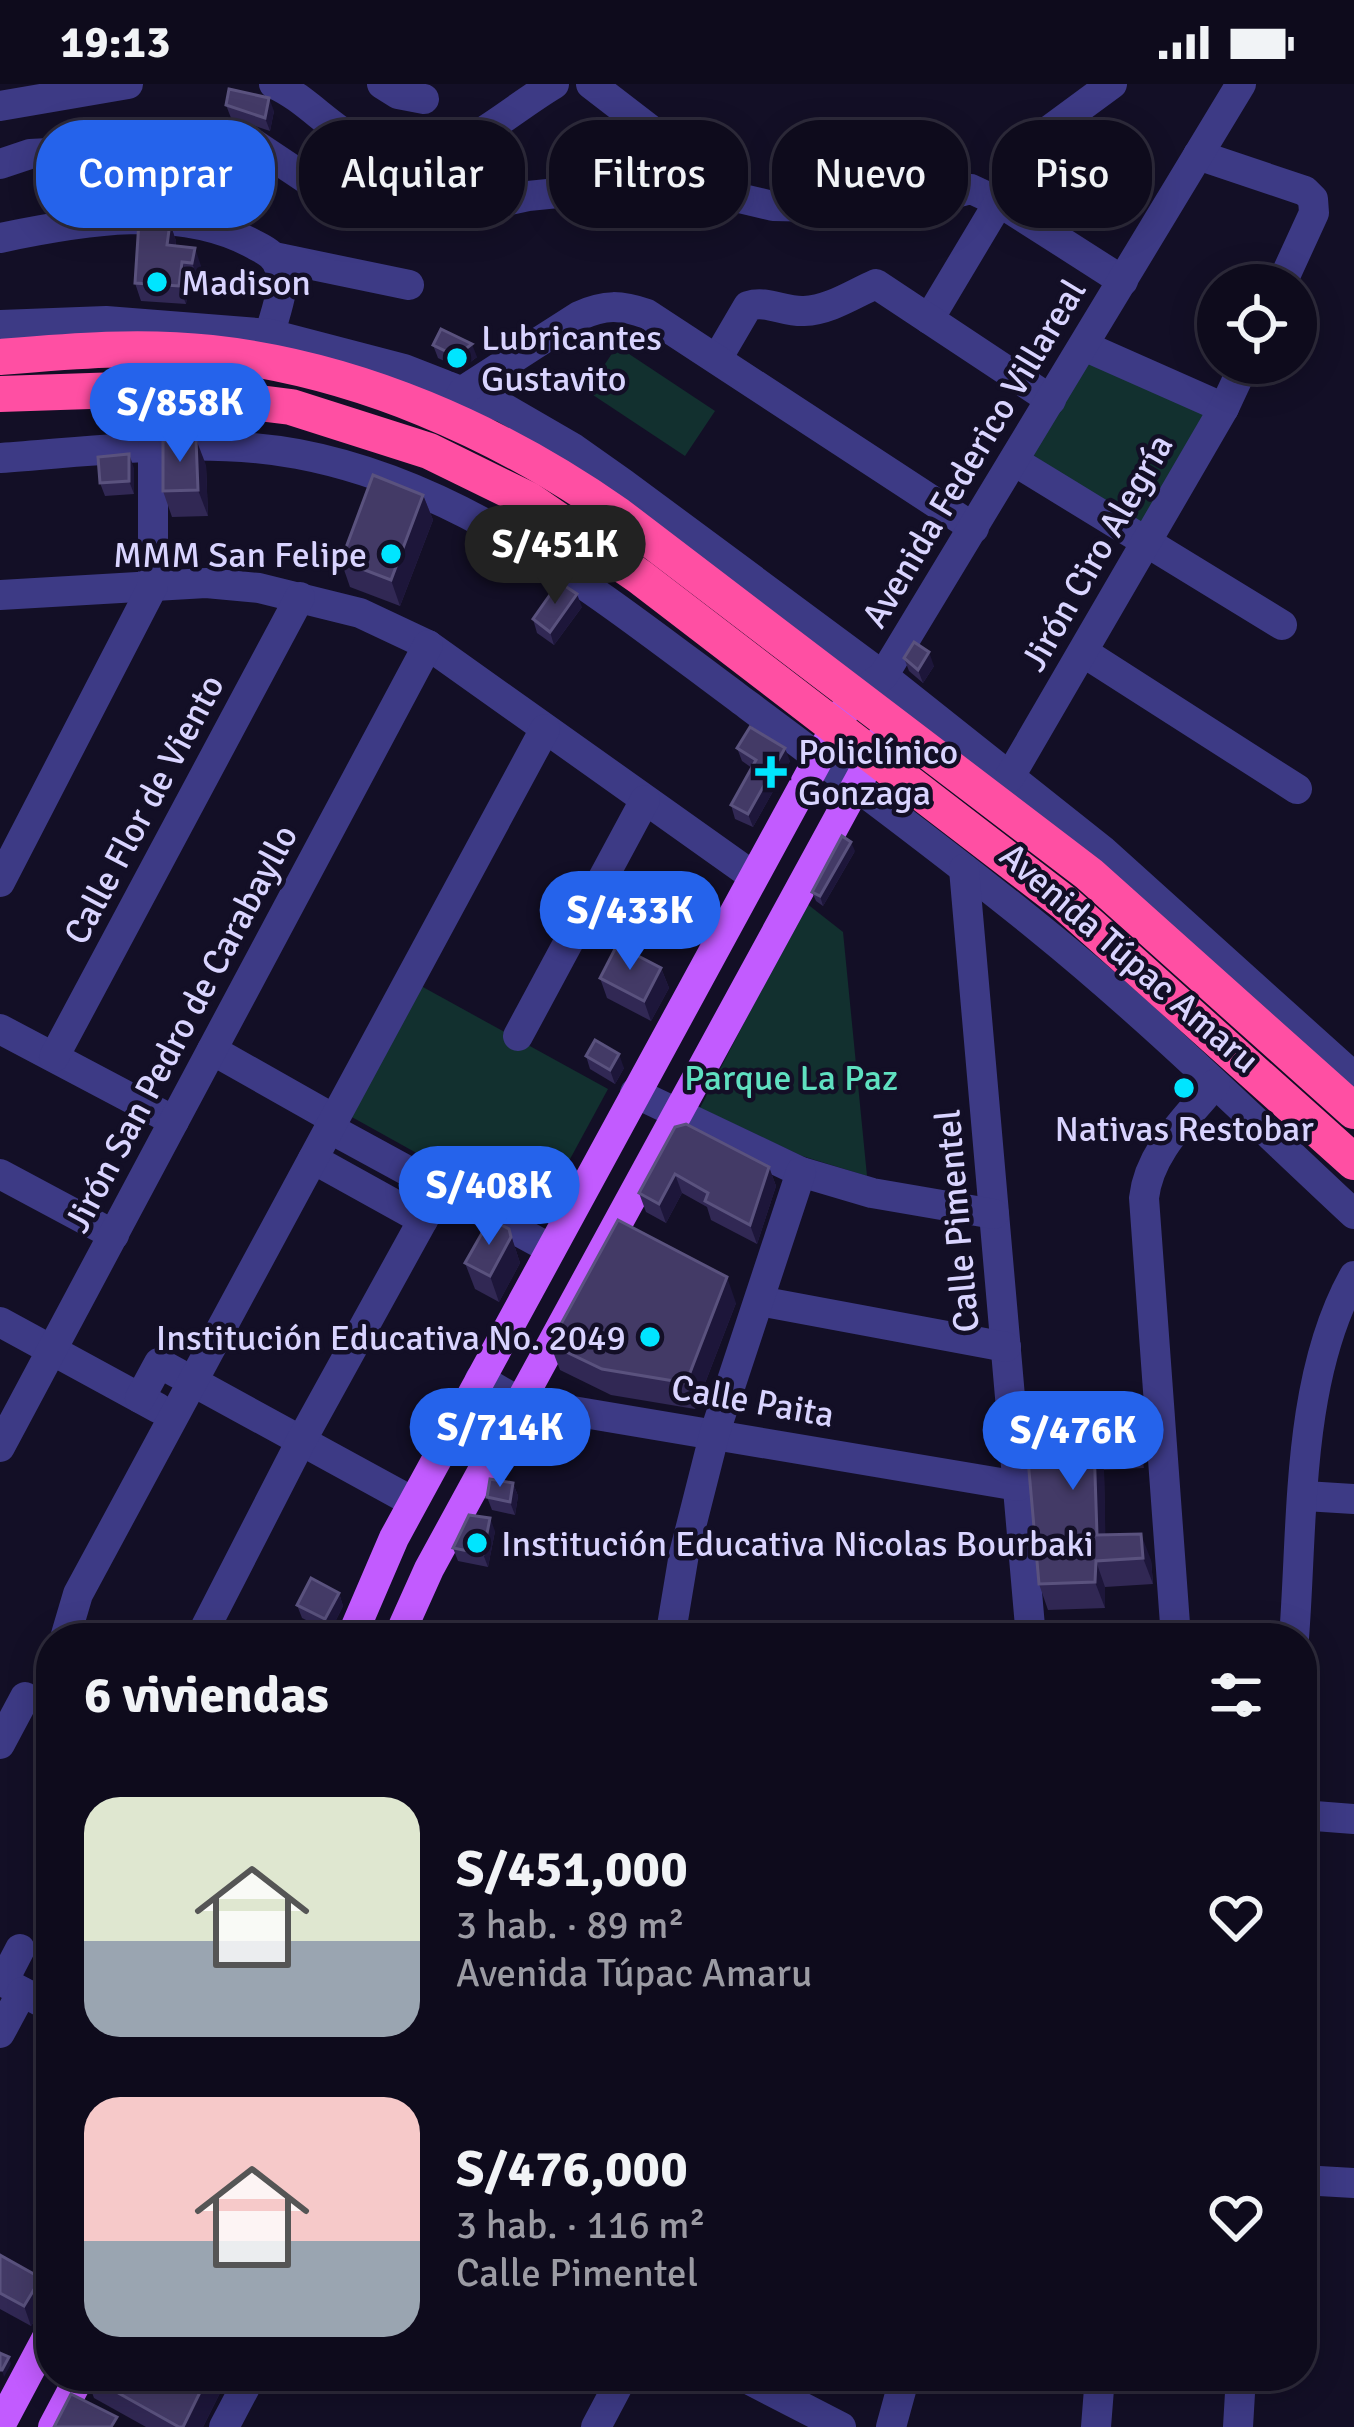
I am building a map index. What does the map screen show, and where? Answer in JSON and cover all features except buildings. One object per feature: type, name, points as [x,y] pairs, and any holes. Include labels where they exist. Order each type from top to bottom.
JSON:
[{"type":"highway","name":"Avenida Túpac Amaru","points":[[0,356],[100,349],[152,336],[210,353],[457,404],[572,483],[848,713],[873,753],[1214,1068],[1354,1162]]},
{"type":"highway","name":"Avenida Túpac Amaru","points":[[0,394],[101,388],[219,395],[291,407],[429,451],[529,500],[848,713]]},
{"type":"highway","name":"Avenida Túpac Amaru","points":[[873,753],[1089,874],[1223,976],[1353,1099]]},
{"type":"main road","points":[[357,1623],[413,1502],[753,876],[848,713]]},
{"type":"main road","points":[[405,1623],[429,1569],[873,753]]},
{"type":"main road","points":[[0,2426],[36,2358]]},
{"type":"main road","points":[[53,2427],[72,2391]]},
{"type":"street","points":[[0,106],[128,84]]},
{"type":"street","points":[[274,84],[364,146],[427,156],[470,142],[554,84]]},
{"type":"street","points":[[382,84],[398,94],[424,99]]},
{"type":"street","points":[[591,84],[638,120]]},
{"type":"street","points":[[1063,120],[1112,84]]},
{"type":"street","name":"Avenida Federico Villareal","points":[[848,713],[974,528],[1241,84]]},
{"type":"street","points":[[0,164],[30,154],[87,152],[213,134],[254,144],[335,198],[418,215],[549,194]]},
{"type":"street","points":[[1198,155],[1306,191],[1313,199],[1314,213],[1291,264]]},
{"type":"street","points":[[748,200],[772,206],[871,208],[917,203],[970,189],[992,199]]},
{"type":"street","points":[[929,319],[992,216]]},
{"type":"street","points":[[0,238],[56,226],[182,222],[229,230],[274,257],[409,285]]},
{"type":"street","points":[[1039,228],[1123,281]]},
{"type":"street","points":[[270,334],[282,280],[274,257]]},
{"type":"street","points":[[717,359],[748,306],[760,302],[807,311],[876,284],[1052,400]]},
{"type":"street","points":[[457,404],[599,307],[622,305],[647,314],[974,528]]},
{"type":"street","name":"Avenida Túpac Amaru","points":[[0,325],[106,321],[152,336],[270,334],[346,352],[457,404]]},
{"type":"street","points":[[1084,346],[1224,408]]},
{"type":"street","name":"Jirón Ciro Alegría","points":[[1009,778],[1235,384]]},
{"type":"street","points":[[0,882],[153,586],[153,447]]},
{"type":"street","name":"Avenida Túpac Amaru","points":[[0,458],[153,447],[247,448],[299,454],[414,489],[483,520],[569,573],[848,713],[1009,778],[1102,850],[1223,976]]},
{"type":"street","points":[[1015,461],[1282,625]]},
{"type":"street","points":[[0,596],[206,583],[300,597],[360,613],[428,645],[753,876]]},
{"type":"street","name":"Calle Flor de Viento","points":[[54,1058],[300,597]]},
{"type":"street","name":"Jirón San Pedro de Carabayllo","points":[[0,1447],[428,645]]},
{"type":"street","points":[[1083,652],[1297,788]]},
{"type":"street","name":"Avenida Túpac Amaru","points":[[848,713],[873,753],[964,869],[1054,918]]},
{"type":"street","points":[[69,1623],[77,1594],[545,729]]},
{"type":"street","points":[[518,1036],[645,800]]},
{"type":"street","name":"Calle Pimentel","points":[[964,869],[1030,1623]]},
{"type":"street","points":[[0,1029],[174,1121]]},
{"type":"street","points":[[212,1050],[550,1250]]},
{"type":"street","points":[[1175,1623],[1144,1198],[1147,1174],[1214,1068]]},
{"type":"street","name":"Avenida Túpac Amaru","points":[[1214,1068],[1354,1214]]},
{"type":"street","points":[[635,1093],[801,1172],[872,1192],[994,1214]]},
{"type":"street","points":[[313,1159],[423,1220]]},
{"type":"street","points":[[672,1623],[684,1553],[715,1432],[801,1172]]},
{"type":"street","points":[[0,1174],[113,1235]]},
{"type":"street","points":[[208,1623],[301,1441],[440,1189]]},
{"type":"street","points":[[1295,1623],[1315,1377],[1326,1335],[1354,1276]]},
{"type":"street","points":[[759,1301],[1006,1347]]},
{"type":"street","points":[[0,1322],[173,1417]]},
{"type":"street","points":[[140,1398],[159,1364],[413,1502]]},
{"type":"street","name":"Calle Paita","points":[[480,1379],[519,1402],[1018,1486]]},
{"type":"street","points":[[1305,1496],[1354,1499]]},
{"type":"street","points":[[694,1623],[705,1557]]},
{"type":"street","points":[[0,1744],[35,1696]]},
{"type":"street","points":[[1317,1817],[1354,1820]]},
{"type":"street","points":[[0,2033],[30,1995],[20,1949]]},
{"type":"street","points":[[1317,2181],[1354,2183]]},
{"type":"street","points":[[224,2427],[243,2391]]},
{"type":"street","points":[[596,2427],[615,2391]]},
{"type":"street","points":[[771,2391],[841,2427]]},
{"type":"street","points":[[891,2427],[901,2391]]},
{"type":"street","points":[[1096,2427],[1099,2391]]},
{"type":"street","points":[[1238,2427],[1240,2391]]},
{"type":"green space","points":[[617,346],[715,411],[685,456],[587,391]]},
{"type":"green space","points":[[1087,358],[1210,412],[1143,528],[1030,453]]},
{"type":"green space","name":"Parque La Paz","points":[[806,903],[843,932],[867,1176],[802,1156],[700,1108]]},
{"type":"green space","points":[[412,981],[608,1089],[537,1220],[341,1111]]},
{"type":"place","name":"Madison","points":[[157,282]]},
{"type":"place","name":"Lubricantes Gustavito","points":[[457,358]]},
{"type":"place","name":"MMM San Felipe","points":[[391,554]]},
{"type":"place","name":"Policlínico Gonzaga","points":[[771,772]]},
{"type":"place","name":"Nativas Restobar","points":[[1184,1088]]},
{"type":"place","name":"Institución Educativa No. 2049","points":[[650,1337]]},
{"type":"place","name":"Institución Educativa Nicolas Bourbaki","points":[[477,1543]]}]
